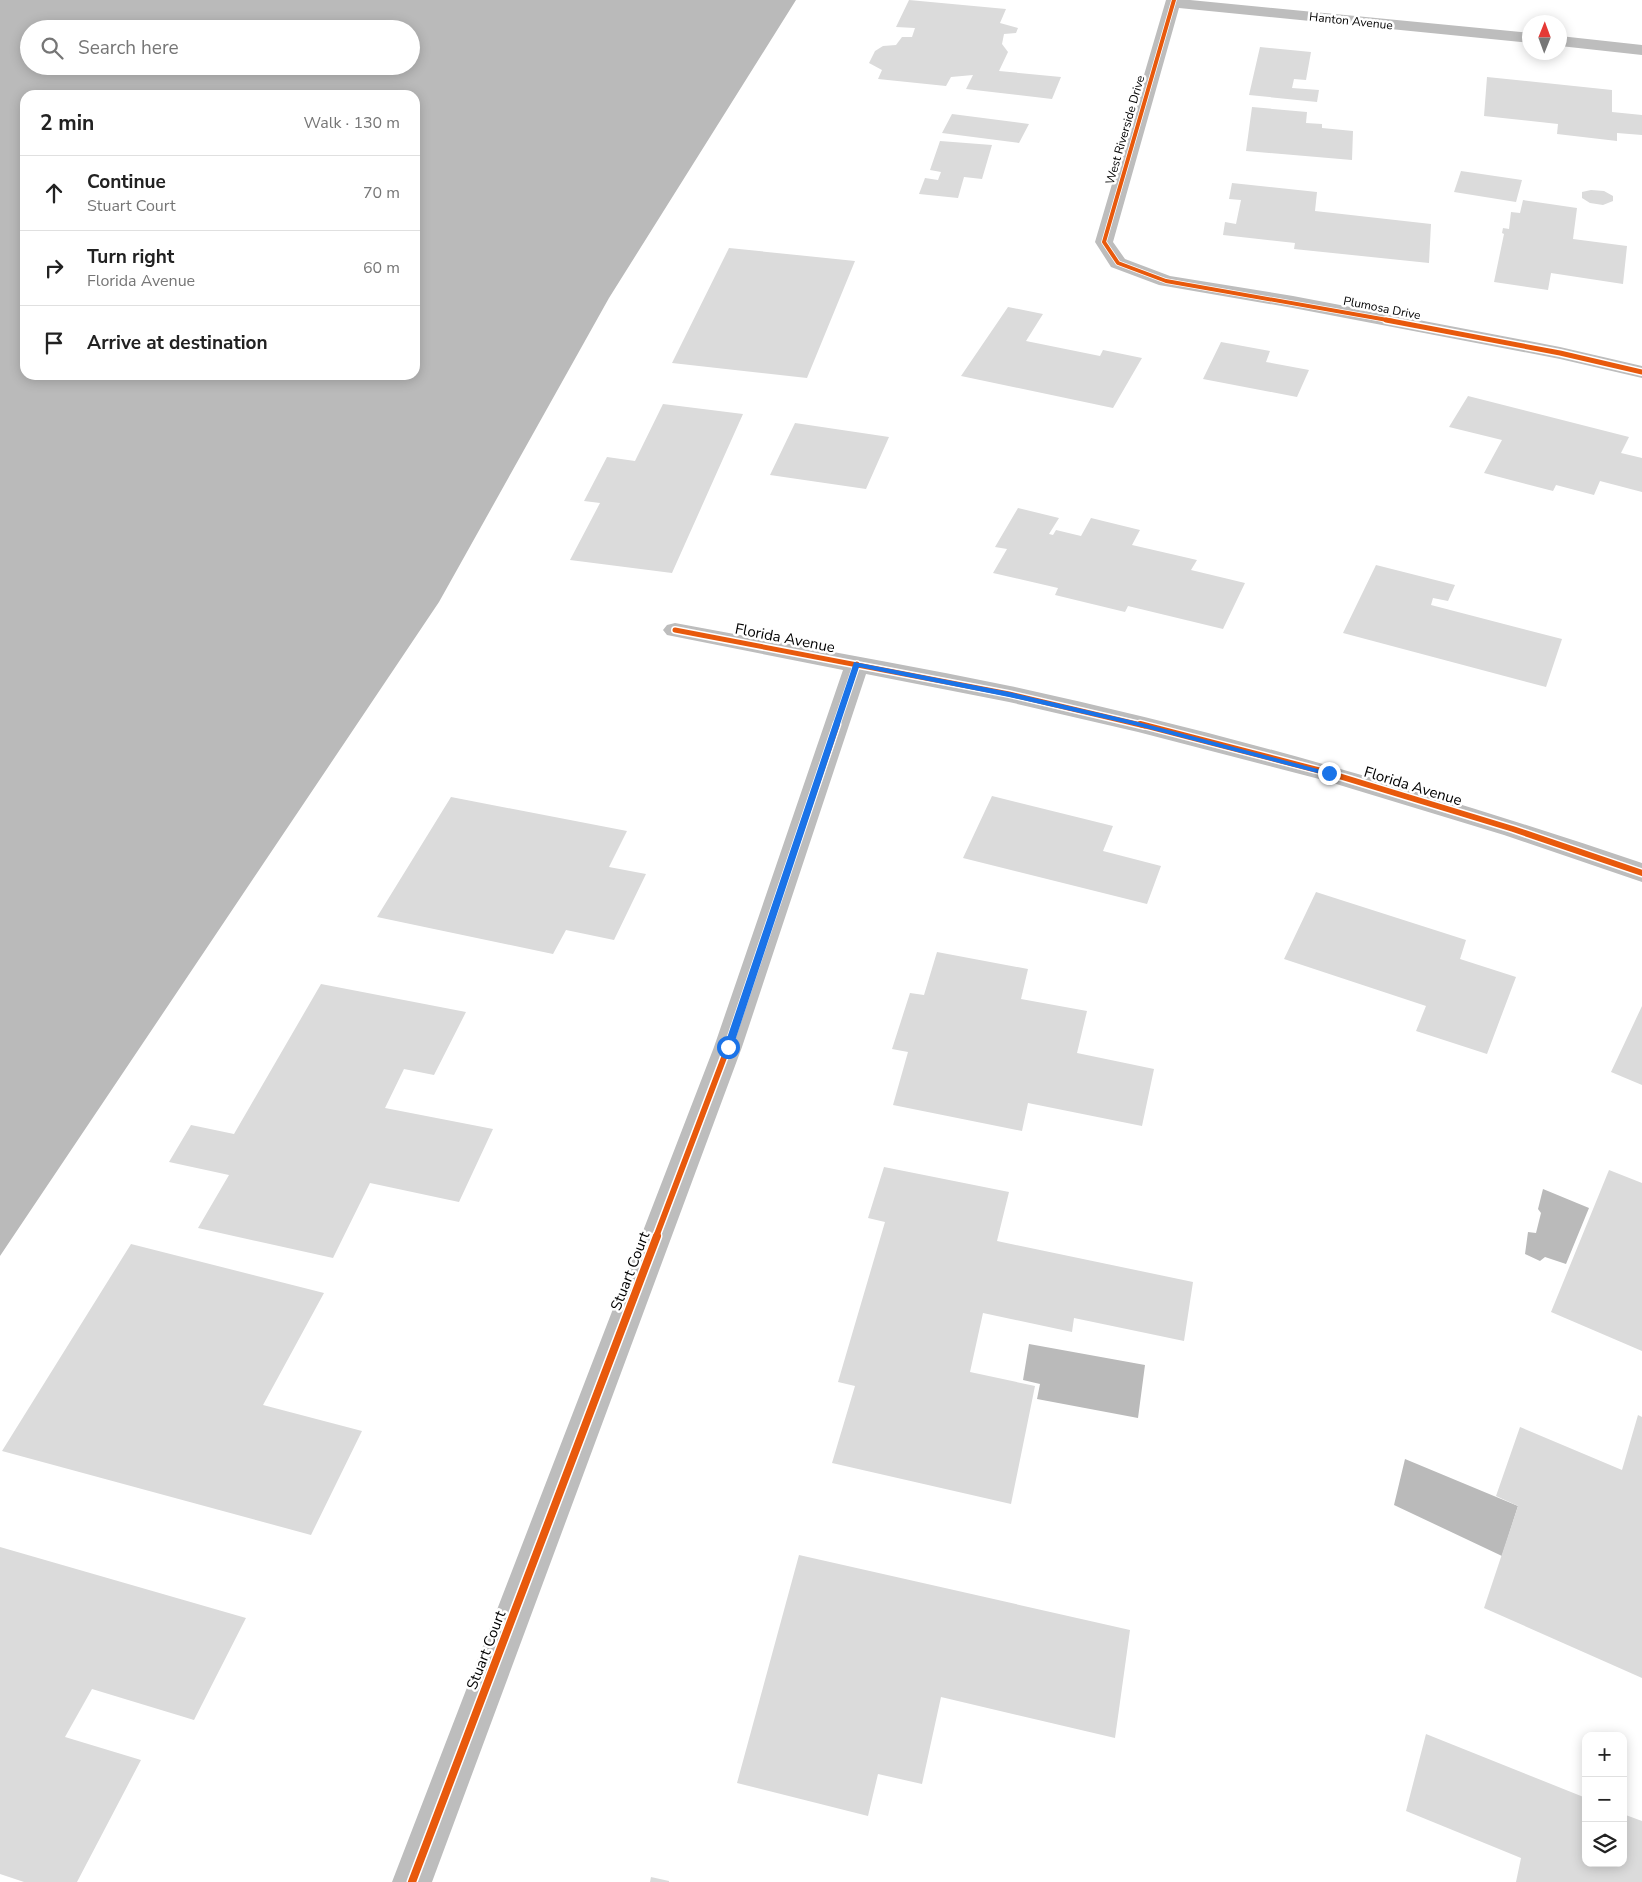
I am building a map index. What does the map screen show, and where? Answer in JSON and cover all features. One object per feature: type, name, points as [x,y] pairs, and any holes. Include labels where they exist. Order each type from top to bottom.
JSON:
[{"type":"street","name":"Hanton Avenue","points":[[1174,1],[1522,37]]},
{"type":"street","name":"West Riverside Drive","points":[[1118,263],[1104,242],[1174,1]]},
{"type":"street","points":[[1567,42],[1642,50]]},
{"type":"street","name":"Plumosa Drive","points":[[1118,263],[1166,281],[1293,302],[1560,353],[1642,372]]},
{"type":"street","name":"Florida Avenue","points":[[675,630],[1009,694],[1138,724],[1329,773],[1513,829],[1642,873]]},
{"type":"street","name":"Stuart Court","points":[[412,1882],[728,1047],[857,664]]},
{"type":"shaded area","points":[[0,0],[796,0],[609,298],[439,602],[0,1256]]},
{"type":"shaded area","points":[[1543,1189],[1589,1208],[1566,1264],[1545,1257],[1540,1261],[1525,1254],[1528,1232],[1536,1233],[1541,1213],[1538,1209]]},
{"type":"shaded area","points":[[1029,1344],[1145,1365],[1138,1418],[1037,1399],[1040,1384],[1023,1380]]},
{"type":"shaded area","points":[[1405,1459],[1518,1506],[1502,1556],[1394,1505]]},
{"type":"building","points":[[909,0],[1006,9],[1000,23],[1018,28],[1016,33],[1004,34],[1002,44],[1008,52],[999,71],[1061,77],[1052,99],[966,89],[973,75],[951,77],[946,86],[878,79],[882,70],[869,63],[875,51],[883,46],[896,45],[902,37],[912,37],[915,28],[896,27]]},
{"type":"building","points":[[1260,47],[1311,52],[1306,80],[1294,79],[1292,88],[1319,90],[1317,102],[1249,95]]},
{"type":"building","points":[[1487,77],[1612,90],[1612,112],[1642,115],[1642,135],[1617,133],[1617,141],[1557,134],[1558,124],[1484,116]]},
{"type":"building","points":[[1252,107],[1307,112],[1306,123],[1322,124],[1322,128],[1353,131],[1352,160],[1246,151]]},
{"type":"building","points":[[952,114],[1029,124],[1019,143],[942,133]]},
{"type":"building","points":[[940,141],[992,145],[982,179],[964,177],[958,198],[919,194],[925,178],[938,180],[941,172],[930,170]]},
{"type":"building","points":[[1461,171],[1522,180],[1516,202],[1454,192]]},
{"type":"building","points":[[1232,183],[1317,192],[1315,211],[1431,224],[1429,263],[1294,249],[1295,243],[1223,235],[1225,222],[1236,224],[1241,200],[1229,199]]},
{"type":"building","points":[[1591,190],[1604,191],[1613,196],[1613,201],[1603,205],[1590,203],[1582,198],[1582,192]]},
{"type":"building","points":[[1523,200],[1577,208],[1573,239],[1627,246],[1623,284],[1551,273],[1548,290],[1494,282],[1504,234],[1502,233],[1503,228],[1509,229],[1511,212],[1520,213]]},
{"type":"building","points":[[729,248],[855,261],[807,378],[672,363]]},
{"type":"building","points":[[1008,307],[1043,314],[1026,341],[1100,356],[1103,350],[1142,358],[1113,408],[961,376]]},
{"type":"building","points":[[1221,342],[1270,351],[1266,362],[1309,370],[1297,397],[1203,379]]},
{"type":"building","points":[[1468,396],[1629,437],[1621,453],[1642,458],[1642,492],[1600,481],[1594,495],[1556,485],[1553,491],[1484,473],[1502,440],[1449,427]]},
{"type":"building","points":[[663,404],[743,414],[672,573],[570,560],[600,503],[584,501],[607,457],[635,461]]},
{"type":"building","points":[[795,423],[889,437],[866,489],[770,475]]},
{"type":"building","points":[[1018,508],[1059,518],[1049,534],[1053,535],[1056,530],[1081,536],[1091,518],[1140,530],[1132,545],[1197,560],[1191,570],[1245,583],[1223,629],[1128,606],[1125,612],[1055,595],[1058,588],[993,573],[1007,549],[995,547]]},
{"type":"building","points":[[1376,565],[1455,585],[1448,601],[1433,598],[1431,605],[1562,639],[1546,687],[1343,633]]},
{"type":"building","points":[[992,796],[1113,826],[1103,851],[1161,866],[1147,904],[963,858]]},
{"type":"building","points":[[451,797],[627,831],[609,867],[646,874],[614,940],[566,930],[553,954],[377,917]]},
{"type":"building","points":[[1316,892],[1466,940],[1460,959],[1516,977],[1487,1054],[1416,1031],[1426,1006],[1284,959]]},
{"type":"building","points":[[937,952],[1028,969],[1021,999],[1087,1011],[1077,1053],[1154,1069],[1142,1126],[1028,1103],[1022,1131],[893,1105],[908,1052],[892,1049],[910,993],[924,995]]},
{"type":"building","points":[[321,984],[466,1012],[434,1075],[404,1069],[385,1108],[493,1129],[459,1202],[370,1183],[333,1258],[198,1228],[229,1175],[169,1162],[191,1125],[234,1134]]},
{"type":"building","points":[[1642,1006],[1642,1085],[1611,1072]]},
{"type":"building","points":[[884,1167],[1009,1192],[997,1241],[1193,1282],[1184,1341],[1074,1318],[1072,1332],[983,1313],[970,1372],[1035,1386],[1011,1504],[832,1463],[855,1386],[838,1382],[885,1222],[868,1218]]},
{"type":"building","points":[[1609,1170],[1642,1183],[1642,1351],[1551,1312]]},
{"type":"building","points":[[131,1244],[324,1293],[263,1405],[362,1431],[311,1535],[2,1451]]},
{"type":"building","points":[[1638,1415],[1642,1417],[1642,1678],[1484,1608],[1518,1506],[1496,1496],[1520,1427],[1622,1470]]},
{"type":"building","points":[[0,1547],[246,1618],[194,1720],[92,1689],[65,1737],[141,1760],[77,1882],[24,1882],[0,1874]]},
{"type":"building","points":[[799,1555],[1130,1630],[1115,1738],[941,1697],[922,1784],[878,1774],[868,1816],[737,1783]]},
{"type":"building","points":[[1426,1734],[1582,1796],[1582,1867],[1627,1867],[1627,1815],[1642,1821],[1642,1882],[1516,1882],[1521,1858],[1406,1811]]},
{"type":"building","points":[[651,1877],[669,1881],[669,1882],[650,1882]]},
{"type":"cycle path","points":[[1174,0],[1104,242],[1118,263],[1166,281],[1293,302],[1560,353],[1642,372]]},
{"type":"cycle path","points":[[675,630],[1009,694],[1138,724],[1329,773],[1513,829],[1642,873]]},
{"type":"cycle path","points":[[412,1882],[728,1047],[857,664]]},
{"type":"route","points":[[728,1047],[857,664],[1009,694],[1138,724],[1329,773]]}]
